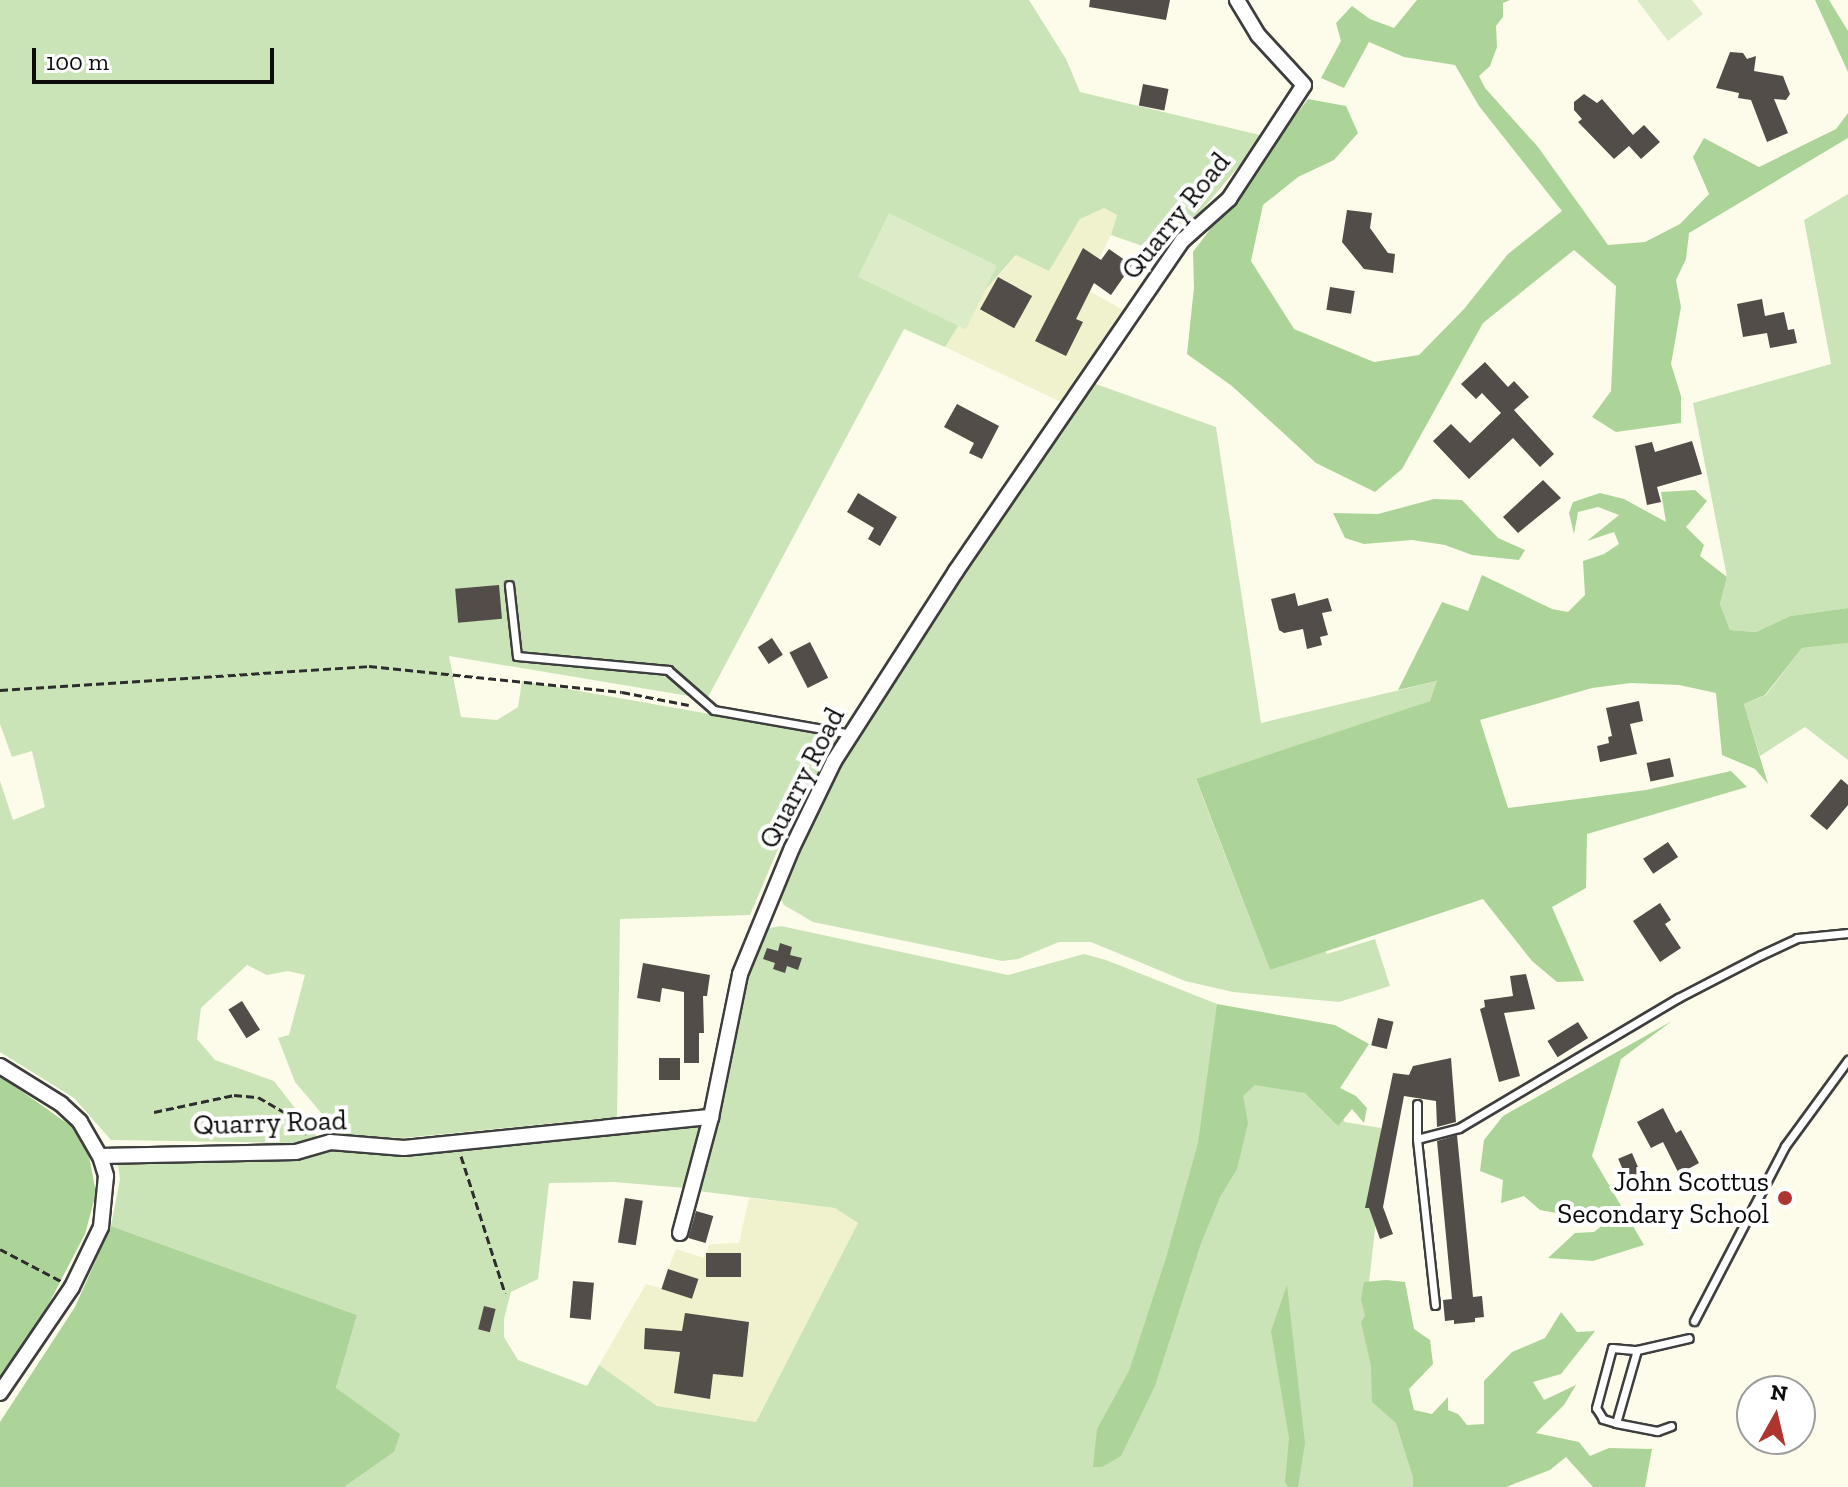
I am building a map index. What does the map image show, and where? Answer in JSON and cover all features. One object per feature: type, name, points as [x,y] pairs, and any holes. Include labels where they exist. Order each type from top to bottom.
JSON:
[{"type":"street","name":"Quarry Road","points":[[100,1156],[296,1152],[330,1142],[404,1148],[711,1117],[740,974],[749,947],[792,848],[851,734],[976,541],[1183,240],[1229,199],[1304,85],[1258,35],[1237,0]]},
{"type":"street","points":[[0,1066],[61,1104],[80,1122],[100,1156],[106,1176],[101,1227],[72,1287],[0,1393]]},
{"type":"street","points":[[680,1233],[711,1117]]},
{"type":"lane","points":[[509,585],[517,656],[668,670],[714,710],[851,734]]},
{"type":"lane","points":[[1417,1139],[1459,1128],[1678,998],[1761,955],[1797,938],[1848,933]]},
{"type":"lane","points":[[1694,1321],[1785,1146],[1848,1060]]},
{"type":"lane","points":[[1417,1104],[1417,1139],[1435,1305]]},
{"type":"lane","points":[[1671,1426],[1657,1431],[1616,1423],[1603,1419],[1596,1408],[1610,1353],[1618,1346],[1637,1350],[1689,1338]]},
{"type":"lane","points":[[1616,1423],[1637,1350]]},
{"type":"path","points":[[0,690],[369,666],[622,692],[714,710]]},
{"type":"path","points":[[154,1112],[234,1095],[258,1097],[289,1115],[319,1145]]},
{"type":"path","points":[[455,1141],[505,1293]]},
{"type":"path","points":[[0,1250],[72,1287]]},
{"type":"green space","points":[[0,0],[1029,0],[1066,59],[1080,92],[1264,136],[1165,254],[1111,235],[1117,215],[1104,208],[1080,219],[1049,271],[1016,255],[971,306],[945,347],[904,329],[707,699],[449,656],[461,717],[497,720],[518,707],[522,681],[840,737],[778,849],[750,915],[620,919],[617,1117],[403,1138],[340,1135],[295,1082],[278,1038],[289,1035],[305,975],[288,971],[267,975],[247,965],[201,1008],[197,1039],[215,1060],[274,1081],[318,1138],[296,1143],[111,1140],[74,1098],[0,1052],[0,781],[13,820],[45,807],[32,751],[12,757],[0,724]]},
{"type":"green space","points":[[1417,0],[1510,0],[1503,3],[1503,17],[1496,26],[1497,47],[1490,66],[1479,76],[1485,88],[1538,147],[1608,245],[1645,242],[1680,224],[1709,194],[1693,157],[1704,138],[1759,167],[1836,129],[1848,113],[1848,138],[1689,233],[1686,259],[1676,280],[1681,307],[1671,364],[1681,396],[1681,423],[1616,432],[1592,417],[1611,391],[1616,286],[1574,250],[1483,323],[1402,469],[1375,492],[1316,463],[1232,386],[1187,354],[1194,287],[1193,252],[1308,99],[1346,106],[1358,133],[1334,160],[1298,177],[1263,205],[1251,261],[1294,329],[1374,362],[1419,355],[1464,309],[1508,254],[1562,211],[1479,106],[1455,65],[1404,57],[1369,42],[1344,88],[1321,78],[1341,41],[1336,23],[1352,6],[1370,19],[1394,28]]},
{"type":"green space","points":[[1637,0],[1692,0],[1703,14],[1668,41]]},
{"type":"green space","points":[[1815,0],[1829,0],[1848,31],[1848,72]]},
{"type":"green space","points":[[1848,194],[1848,608],[1790,616],[1756,632],[1730,630],[1720,604],[1727,577],[1693,403],[1831,364],[1804,220]]},
{"type":"green space","points":[[1104,208],[1117,215],[1111,235],[1084,288],[1123,310],[1063,403],[945,347],[971,306],[1017,255],[1049,270],[1080,219]]},
{"type":"green space","points":[[889,213],[997,266],[966,329],[858,277]]},
{"type":"green space","points":[[1093,383],[1216,427],[1261,723],[1438,681],[1430,701],[1196,780],[1270,970],[1325,950],[1327,954],[1375,939],[1390,986],[1339,1002],[1233,992],[1185,981],[1091,942],[1059,942],[1018,959],[1002,961],[813,922],[784,905],[777,891],[830,782],[924,633]]},
{"type":"green space","points":[[1695,490],[1707,501],[1686,527],[1704,545],[1700,556],[1727,577],[1720,604],[1730,630],[1756,632],[1790,616],[1848,608],[1848,643],[1802,648],[1765,695],[1744,704],[1768,784],[1755,769],[1722,755],[1716,693],[1679,685],[1631,683],[1592,688],[1480,720],[1508,808],[1646,790],[1731,771],[1747,787],[1587,834],[1586,888],[1552,907],[1584,981],[1557,982],[1532,961],[1483,899],[1270,970],[1196,779],[1430,701],[1437,681],[1398,690],[1442,602],[1468,611],[1482,575],[1552,609],[1568,612],[1585,595],[1583,561],[1604,554],[1619,544],[1614,532],[1587,541],[1619,515],[1598,507],[1578,512],[1574,534],[1569,513],[1573,502],[1600,493],[1624,499],[1666,522],[1661,492]]},
{"type":"green space","points":[[1434,499],[1462,500],[1498,538],[1525,550],[1519,560],[1472,555],[1445,545],[1412,540],[1364,544],[1345,538],[1333,513],[1378,514]]},
{"type":"green space","points":[[1848,643],[1848,760],[1805,727],[1760,756],[1744,704],[1766,695],[1802,648]]},
{"type":"green space","points":[[781,926],[1008,975],[1084,954],[1106,960],[1217,1004],[1222,1095],[1242,1095],[1254,1083],[1305,1090],[1333,1107],[1345,1122],[1381,1128],[1383,1158],[1369,1283],[1419,1487],[344,1487],[394,1452],[336,1388],[357,1315],[111,1226],[120,1179],[117,1158],[323,1148],[705,1122],[685,1188],[614,1182],[549,1183],[538,1279],[511,1292],[504,1319],[504,1337],[518,1360],[587,1386],[599,1365],[657,1406],[756,1422],[858,1223],[835,1208],[698,1191],[725,1095],[751,959],[764,929]]},
{"type":"green space","points":[[1217,1004],[1335,1025],[1369,1044],[1340,1088],[1356,1096],[1367,1108],[1364,1123],[1352,1109],[1338,1126],[1305,1093],[1255,1085],[1243,1096],[1248,1123],[1237,1169],[1220,1197],[1200,1246],[1155,1386],[1121,1456],[1102,1467],[1093,1467],[1097,1429],[1129,1371],[1166,1258],[1198,1143]]},
{"type":"green space","points":[[1672,1021],[1621,1059],[1592,1156],[1644,1245],[1593,1261],[1548,1258],[1575,1233],[1594,1232],[1608,1221],[1588,1210],[1572,1216],[1540,1210],[1524,1196],[1501,1203],[1503,1180],[1480,1171],[1484,1140],[1503,1116]]},
{"type":"green space","points":[[0,1076],[71,1126],[89,1156],[96,1193],[85,1234],[46,1309],[0,1377]]},
{"type":"green space","points":[[749,1198],[835,1208],[858,1223],[756,1422],[657,1406],[599,1365],[646,1284],[661,1288],[676,1249],[704,1258],[710,1244],[739,1243]]},
{"type":"green space","points":[[111,1226],[357,1315],[336,1388],[400,1434],[394,1452],[344,1487],[0,1487],[0,1422],[75,1307]]},
{"type":"green space","points":[[1364,1282],[1405,1282],[1414,1329],[1430,1340],[1433,1364],[1409,1389],[1414,1410],[1432,1414],[1448,1397],[1448,1410],[1458,1414],[1467,1425],[1484,1424],[1484,1381],[1512,1352],[1545,1338],[1561,1312],[1577,1332],[1595,1331],[1561,1374],[1533,1382],[1544,1400],[1576,1385],[1564,1405],[1536,1433],[1579,1442],[1590,1456],[1609,1448],[1652,1449],[1645,1487],[1593,1487],[1566,1457],[1550,1470],[1506,1487],[1413,1487],[1413,1477],[1396,1423],[1372,1402],[1371,1366],[1361,1322],[1365,1316],[1361,1299]]},
{"type":"green space","points":[[1287,1285],[1305,1443],[1298,1487],[1288,1487],[1285,1482],[1289,1438],[1271,1331]]},
{"type":"building","points":[[1090,0],[1170,0],[1166,20],[1089,7]]},
{"type":"building","points":[[1730,52],[1743,53],[1747,59],[1756,56],[1754,71],[1783,76],[1790,94],[1786,100],[1774,99],[1788,133],[1767,142],[1751,100],[1738,98],[1739,93],[1716,88]]},
{"type":"building","points":[[1143,84],[1169,89],[1164,111],[1139,106]]},
{"type":"building","points":[[1584,94],[1597,103],[1602,99],[1633,135],[1644,125],[1660,142],[1641,159],[1629,146],[1614,159],[1578,122],[1582,119],[1574,110],[1574,102]]},
{"type":"building","points":[[1347,210],[1372,213],[1370,228],[1388,253],[1395,254],[1393,273],[1364,269],[1342,242]]},
{"type":"building","points":[[1083,248],[1101,260],[1109,249],[1132,265],[1111,295],[1094,283],[1076,319],[1083,322],[1066,356],[1035,341]]},
{"type":"building","points":[[998,277],[1032,296],[1014,328],[980,309]]},
{"type":"building","points":[[1330,287],[1355,291],[1351,314],[1326,310]]},
{"type":"building","points":[[1762,299],[1765,316],[1784,312],[1788,330],[1794,329],[1797,343],[1770,348],[1767,333],[1743,337],[1737,304]]},
{"type":"building","points":[[1485,362],[1508,387],[1514,381],[1529,397],[1514,410],[1554,454],[1540,467],[1513,438],[1469,479],[1433,441],[1451,424],[1470,443],[1501,413],[1482,393],[1476,399],[1461,384]]},
{"type":"building","points":[[957,404],[999,426],[982,459],[969,453],[974,443],[944,427]]},
{"type":"building","points":[[1692,441],[1702,474],[1657,487],[1661,502],[1647,505],[1635,446],[1652,442],[1655,452]]},
{"type":"building","points":[[1543,480],[1561,498],[1518,533],[1503,517]]},
{"type":"building","points":[[858,493],[897,517],[880,546],[868,539],[874,528],[847,512]]},
{"type":"building","points":[[499,585],[502,619],[458,623],[455,589]]},
{"type":"building","points":[[1295,593],[1298,606],[1328,598],[1332,611],[1322,613],[1328,635],[1320,637],[1322,645],[1307,649],[1303,629],[1284,633],[1279,630],[1271,599]]},
{"type":"building","points":[[772,638],[783,655],[769,664],[758,647]]},
{"type":"building","points":[[810,642],[828,678],[808,688],[790,652]]},
{"type":"building","points":[[1639,701],[1643,721],[1630,724],[1637,754],[1600,762],[1597,746],[1609,743],[1608,737],[1612,736],[1606,708]]},
{"type":"building","points":[[1670,758],[1674,777],[1650,782],[1647,763]]},
{"type":"building","points":[[1841,779],[1848,785],[1848,805],[1827,830],[1810,816]]},
{"type":"building","points":[[1668,842],[1678,857],[1653,874],[1643,859]]},
{"type":"building","points":[[1660,903],[1671,920],[1665,924],[1681,948],[1660,962],[1633,921]]},
{"type":"building","points":[[780,943],[792,947],[790,955],[802,958],[798,970],[787,966],[785,973],[773,969],[775,963],[763,959],[767,948],[778,951]]},
{"type":"building","points":[[643,963],[710,975],[707,996],[703,996],[704,1033],[699,1033],[699,1063],[684,1063],[684,992],[662,988],[660,1002],[637,998]]},
{"type":"building","points":[[1526,974],[1535,1009],[1504,1013],[1520,1076],[1499,1082],[1480,1009],[1485,1007],[1484,1000],[1513,996],[1510,976]]},
{"type":"building","points":[[242,1001],[260,1030],[246,1038],[228,1009]]},
{"type":"building","points":[[1378,1018],[1394,1022],[1387,1049],[1371,1045]]},
{"type":"building","points":[[1578,1022],[1588,1038],[1558,1057],[1547,1041]]},
{"type":"building","points":[[659,1058],[680,1058],[680,1080],[659,1080]]},
{"type":"building","points":[[1451,1058],[1456,1122],[1437,1127],[1436,1101],[1404,1096],[1383,1207],[1393,1234],[1380,1239],[1369,1208],[1365,1208],[1393,1073],[1409,1075],[1413,1066]]},
{"type":"building","points":[[1663,1108],[1676,1133],[1681,1130],[1699,1163],[1679,1174],[1663,1142],[1651,1148],[1637,1122]]},
{"type":"building","points":[[1457,1135],[1473,1297],[1482,1296],[1484,1317],[1475,1318],[1475,1322],[1454,1324],[1454,1320],[1445,1321],[1443,1300],[1452,1299],[1437,1141]]},
{"type":"building","points":[[1632,1153],[1644,1181],[1630,1186],[1618,1159]]},
{"type":"building","points":[[625,1198],[643,1201],[636,1245],[618,1242]]},
{"type":"building","points":[[696,1211],[713,1216],[706,1243],[688,1238]]},
{"type":"building","points":[[706,1253],[741,1253],[741,1277],[706,1277]]},
{"type":"building","points":[[668,1269],[698,1279],[692,1299],[662,1289]]},
{"type":"building","points":[[573,1281],[594,1283],[591,1320],[570,1318]]},
{"type":"building","points":[[484,1306],[496,1309],[490,1332],[478,1329]]},
{"type":"building","points":[[685,1313],[749,1322],[743,1377],[713,1374],[710,1399],[674,1393],[680,1352],[644,1349],[645,1328],[682,1331]]},
{"type":"place","name":"John Scottus Secondary School","points":[[1785,1198]]}]
